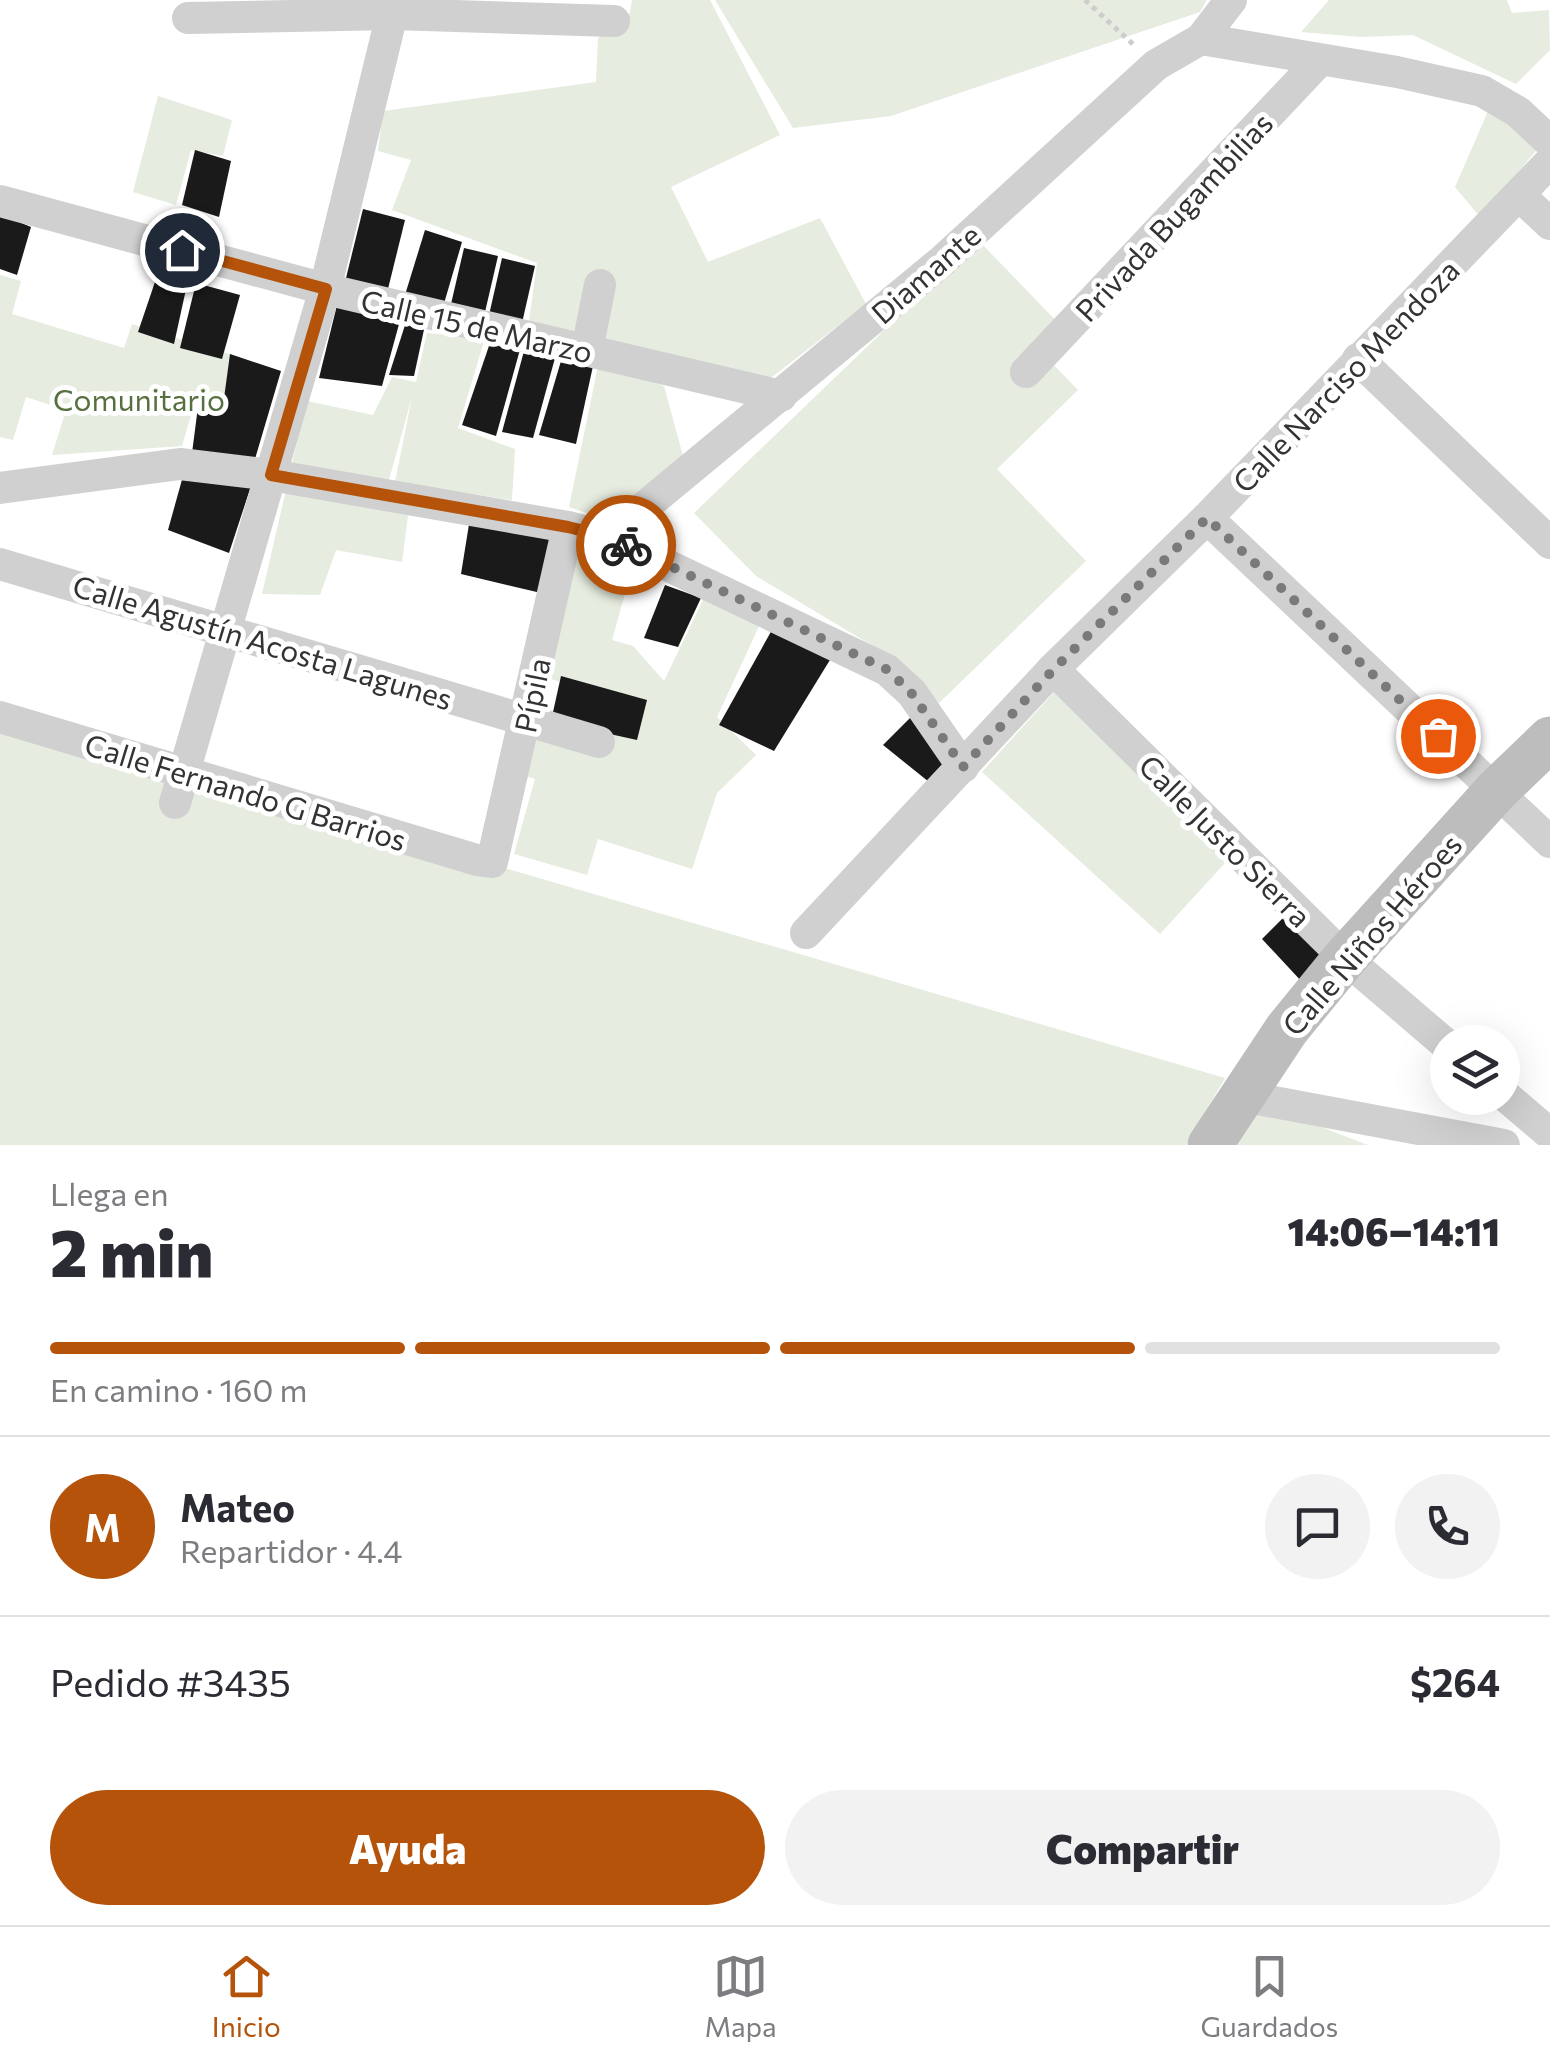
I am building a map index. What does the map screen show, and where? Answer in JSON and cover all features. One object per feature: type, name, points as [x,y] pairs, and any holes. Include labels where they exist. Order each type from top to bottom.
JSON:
[{"type":"street","name":"Diamante","points":[[608,537],[942,261],[1156,64],[1202,38],[1230,0]]},
{"type":"street","points":[[188,18],[392,14],[614,21]]},
{"type":"street","points":[[179,788],[326,289],[392,14]]},
{"type":"street","points":[[1202,38],[1482,91],[1518,112],[1550,142]]},
{"type":"street","name":"Privada Bugambilias","points":[[1026,372],[1319,61]]},
{"type":"street","name":"Calle Narciso Mendoza","points":[[806,933],[1054,669],[1207,518],[1550,162]]},
{"type":"street","points":[[1519,195],[1550,224]]},
{"type":"street","name":"Calle 15 de Marzo","points":[[0,201],[326,289],[782,396]]},
{"type":"street","points":[[587,350],[600,285]]},
{"type":"street","points":[[1358,359],[1550,543]]},
{"type":"street","points":[[0,488],[180,464],[271,475],[608,537],[888,670],[912,694],[963,767]]},
{"type":"street","points":[[1207,518],[1550,842]]},
{"type":"street","name":"Pípila","points":[[492,862],[568,527]]},
{"type":"street","name":"Calle Agustín Acosta Lagunes","points":[[0,564],[599,742]]},
{"type":"street","name":"Calle Justo Sierra","points":[[1054,669],[1345,958],[1430,1031]]},
{"type":"street","name":"Calle Fernando G Barrios","points":[[0,717],[179,788],[492,862]]},
{"type":"street","name":"Calle Niños Héroes","points":[[1210,1145],[1287,1029],[1345,958],[1496,791],[1550,739]]},
{"type":"street","points":[[1242,1096],[1504,1145]]},
{"type":"street","points":[[1520,1108],[1550,1134]]},
{"type":"path","points":[[1086,0],[1156,64]]},
{"type":"green space","points":[[632,0],[710,0],[780,135],[671,187],[708,262],[820,218],[866,304],[763,384],[529,321],[537,263],[392,210],[411,160],[378,151],[383,111],[596,82],[598,38],[630,13]]},
{"type":"green space","points":[[715,0],[1207,0],[1200,12],[891,116],[793,128]]},
{"type":"green space","points":[[1329,0],[1507,0],[1512,13],[1549,10],[1550,50],[1516,84],[1413,35],[1361,37],[1301,32]]},
{"type":"green space","points":[[158,96],[232,120],[223,156],[191,150],[176,205],[133,192]]},
{"type":"green space","points":[[1489,109],[1546,139],[1480,217],[1455,187]]},
{"type":"green space","points":[[978,240],[1066,331],[1043,354],[1078,390],[997,469],[1086,561],[939,703],[898,661],[756,576],[694,513]]},
{"type":"green space","name":"Comunitario","points":[[0,275],[21,281],[12,314],[124,348],[132,324],[239,357],[222,413],[194,405],[182,446],[52,455],[66,410],[26,397],[13,440],[0,437]]},
{"type":"green space","points":[[427,333],[485,338],[458,428],[515,449],[512,500],[395,482],[412,397],[387,487],[290,471],[307,401],[373,415],[392,377],[416,382]]},
{"type":"green space","points":[[599,361],[664,386],[683,456],[604,519],[569,507]]},
{"type":"green space","points":[[288,481],[410,500],[402,562],[336,550],[320,595],[262,594]]},
{"type":"green space","points":[[578,550],[633,565],[612,640],[633,646],[664,681],[705,596],[761,622],[717,717],[756,755],[717,793],[692,869],[598,839],[587,875],[514,854],[535,779],[517,773],[536,706],[631,732],[639,704],[543,677]]},
{"type":"green space","points":[[1056,690],[1235,852],[1160,934],[982,772]]},
{"type":"green space","points":[[0,721],[1225,1078],[1186,1145],[0,1145]]},
{"type":"green space","points":[[1242,1096],[1365,1144],[1369,1145],[1210,1145]]},
{"type":"building","points":[[195,150],[231,161],[219,217],[182,205]]},
{"type":"building","points":[[363,209],[405,220],[387,293],[345,282]]},
{"type":"building","points":[[0,214],[31,227],[17,275],[0,269]]},
{"type":"building","points":[[425,230],[462,242],[443,307],[405,295]]},
{"type":"building","points":[[464,248],[498,256],[485,312],[451,304]]},
{"type":"building","points":[[502,258],[535,266],[522,323],[489,315]]},
{"type":"building","points":[[158,273],[188,280],[174,344],[138,332]]},
{"type":"building","points":[[196,283],[240,295],[222,359],[180,348]]},
{"type":"building","points":[[338,301],[401,317],[382,386],[319,378]]},
{"type":"building","points":[[406,322],[425,325],[414,376],[389,375]]},
{"type":"building","points":[[491,340],[521,346],[496,436],[462,425]]},
{"type":"building","points":[[524,351],[555,358],[533,438],[502,432]]},
{"type":"building","points":[[230,354],[281,371],[255,459],[192,453],[199,399],[222,413]]},
{"type":"building","points":[[561,361],[593,366],[576,444],[539,435]]},
{"type":"building","points":[[183,476],[253,480],[229,553],[168,530]]},
{"type":"building","points":[[470,518],[555,531],[541,593],[461,574]]},
{"type":"building","points":[[665,585],[701,598],[678,647],[644,638]]},
{"type":"building","points":[[773,628],[833,655],[774,751],[719,725]]},
{"type":"building","points":[[561,676],[647,700],[637,740],[551,721]]},
{"type":"building","points":[[912,716],[950,765],[929,782],[883,745]]},
{"type":"building","points":[[1287,914],[1329,953],[1303,983],[1262,939]]},
{"type":"way so far","points":[[626,545],[888,670],[912,694],[963,767],[1054,669],[1207,518],[1438,736]]},
{"type":"route","points":[[182,250],[326,289],[271,475],[568,527],[626,545]]}]
